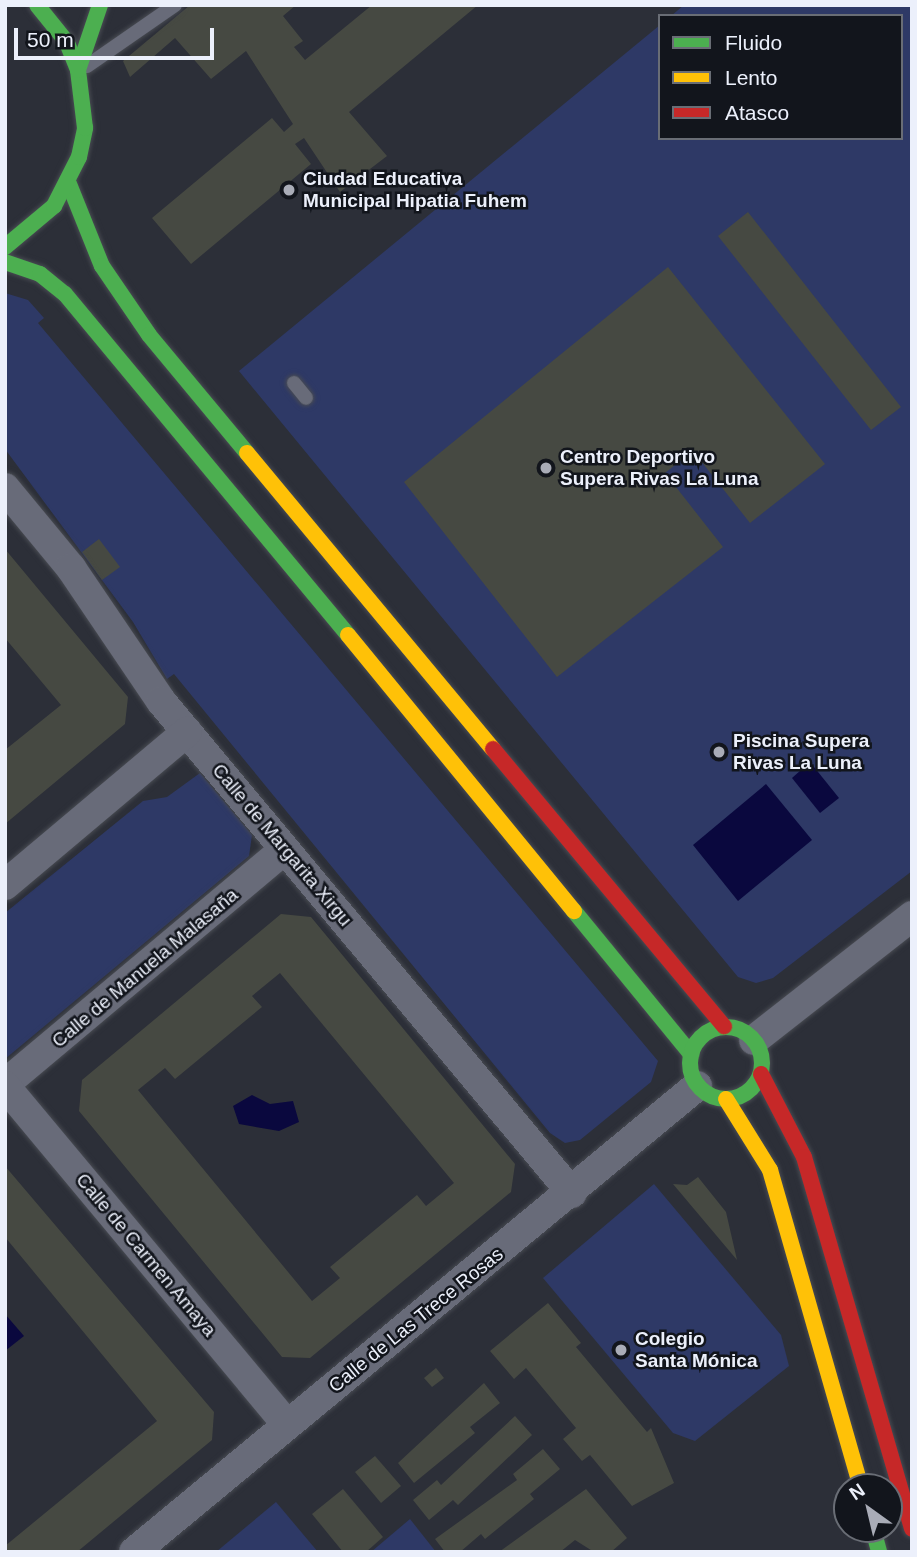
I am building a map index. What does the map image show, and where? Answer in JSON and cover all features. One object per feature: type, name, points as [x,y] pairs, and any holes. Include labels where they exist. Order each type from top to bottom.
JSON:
[{"type":"street","points":[[5,247],[36,227],[68,184],[85,128],[78,70],[66,41],[37,5]]},
{"type":"street","points":[[78,70],[100,5]]},
{"type":"street","points":[[68,184],[102,266],[149,335],[724,1026],[754,1040]]},
{"type":"street","points":[[5,262],[40,274],[65,294],[130,369],[691,1054],[697,1086],[726,1099],[770,1170],[856,1473]]},
{"type":"street","name":"Calle de Margarita Xirgu","points":[[5,488],[71,568],[187,732],[572,1193]]},
{"type":"street","points":[[5,885],[187,732]]},
{"type":"street","name":"Calle de Manuela Malasaña","points":[[5,1085],[284,850]]},
{"type":"street","points":[[754,1040],[912,916]]},
{"type":"street","points":[[691,1054],[702,1035],[724,1026]]},
{"type":"street","points":[[754,1040],[761,1074],[804,1157],[912,1529]]},
{"type":"street","points":[[726,1099],[747,1092],[761,1074]]},
{"type":"street","name":"Calle de Carmen Amaya","points":[[5,1085],[287,1425]]},
{"type":"street","name":"Calle de Las Trece Rosas","points":[[134,1552],[572,1193],[697,1086]]},
{"type":"lane","points":[[78,70],[175,5]]},
{"type":"lane","points":[[294,383],[306,398]]},
{"type":"shaded area","points":[[684,5],[912,5],[912,871],[773,978],[756,983],[738,977],[239,371],[658,27],[658,140],[903,140],[903,14],[673,14]]},
{"type":"shaded area","points":[[5,293],[28,300],[44,318],[38,323],[658,1061],[651,1082],[580,1140],[565,1143],[550,1133],[174,674],[167,679],[133,622],[5,449]]},
{"type":"shaded area","points":[[810,762],[839,798],[820,813],[792,778]]},
{"type":"shaded area","points":[[200,773],[252,835],[249,856],[5,1059],[5,913],[143,801],[167,797]]},
{"type":"shaded area","points":[[766,784],[812,840],[738,901],[693,845]]},
{"type":"shaded area","points":[[252,1095],[270,1104],[293,1101],[299,1122],[279,1131],[239,1124],[233,1106]]},
{"type":"shaded area","points":[[654,1184],[781,1335],[789,1366],[695,1441],[673,1433],[543,1278]]},
{"type":"shaded area","points":[[5,1314],[24,1336],[5,1351]]},
{"type":"shaded area","points":[[276,1502],[318,1552],[216,1552]]},
{"type":"shaded area","points":[[410,1519],[436,1552],[371,1552]]},
{"type":"building","points":[[190,5],[296,5],[283,16],[303,41],[294,47],[305,60],[372,5],[478,5],[349,112],[387,156],[340,192],[304,138],[295,144],[311,164],[191,264],[152,218],[272,118],[284,132],[293,124],[246,51],[211,79],[175,38],[130,77],[123,61]]},
{"type":"building","points":[[748,212],[901,407],[871,430],[718,236]]},
{"type":"building","name":"Centro Deportivo Supera Rivas La Luna","points":[[668,267],[825,464],[750,523],[693,451],[665,473],[723,547],[557,677],[404,482]]},
{"type":"building","points":[[99,539],[120,567],[102,580],[82,552]]},
{"type":"building","points":[[5,549],[128,697],[125,724],[5,824],[5,750],[61,705],[5,638]]},
{"type":"building","points":[[281,914],[311,917],[515,1164],[511,1192],[310,1358],[282,1357],[79,1111],[82,1080]],"holes":[[[280,973],[454,1183],[426,1206],[417,1195],[330,1267],[340,1278],[312,1301],[138,1090],[165,1068],[175,1079],[262,1007],[252,996]]]},
{"type":"building","points":[[5,1166],[214,1412],[212,1440],[77,1552],[5,1552],[5,1546],[157,1421],[5,1237]]},
{"type":"building","points":[[698,1177],[726,1212],[737,1260],[673,1184],[687,1185]]},
{"type":"building","points":[[548,1303],[581,1343],[576,1347],[647,1432],[651,1428],[674,1483],[632,1506],[590,1455],[582,1461],[563,1439],[576,1428],[526,1368],[514,1379],[490,1351]]},
{"type":"building","points":[[436,1368],[444,1378],[432,1387],[424,1378]]},
{"type":"building","points":[[484,1383],[500,1403],[470,1427],[475,1433],[414,1483],[398,1463]]},
{"type":"building","points":[[515,1416],[532,1435],[458,1505],[453,1500],[429,1520],[413,1500],[437,1480],[441,1485]]},
{"type":"building","points":[[543,1449],[560,1469],[530,1494],[534,1499],[485,1539],[481,1534],[460,1552],[445,1552],[435,1539],[517,1480],[513,1474]]},
{"type":"building","points":[[375,1456],[401,1486],[381,1503],[355,1472]]},
{"type":"building","points":[[343,1489],[383,1537],[366,1552],[343,1552],[312,1514]]},
{"type":"building","points":[[586,1489],[627,1538],[611,1552],[594,1552],[575,1540],[560,1552],[499,1552]]},
{"type":"traffic: fast","points":[[5,247],[54,206],[79,157],[85,128],[78,70],[66,41],[37,5]]},
{"type":"traffic: fast","points":[[78,70],[100,5]]},
{"type":"traffic: fast","points":[[69,184],[102,266],[149,335],[247,453]]},
{"type":"traffic: fast","points":[[5,262],[40,274],[65,294],[348,635]]},
{"type":"traffic: fast","points":[[574,911],[691,1054]]},
{"type":"traffic: fast","points":[[719,1027],[733,1027],[752,1037],[762,1056],[762,1063],[762,1070],[752,1089],[733,1099],[719,1099],[700,1089],[690,1070],[690,1056],[700,1037],[719,1027]]},
{"type":"traffic: fast","points":[[877,1543],[879,1552]]},
{"type":"traffic: slow","points":[[247,453],[493,749]]},
{"type":"traffic: slow","points":[[348,635],[574,911]]},
{"type":"traffic: slow","points":[[726,1099],[770,1170],[857,1473]]},
{"type":"traffic: jam","points":[[493,749],[724,1026]]},
{"type":"traffic: jam","points":[[761,1074],[804,1157],[912,1529]]},
{"type":"place","name":"Ciudad Educativa Municipal Hipatia Fuhem","points":[[289,190]]},
{"type":"place","name":"Centro Deportivo Supera Rivas La Luna","points":[[546,468]]},
{"type":"place","name":"Piscina Supera Rivas La Luna","points":[[719,752]]},
{"type":"place","name":"Colegio Santa Mónica","points":[[621,1350]]}]
